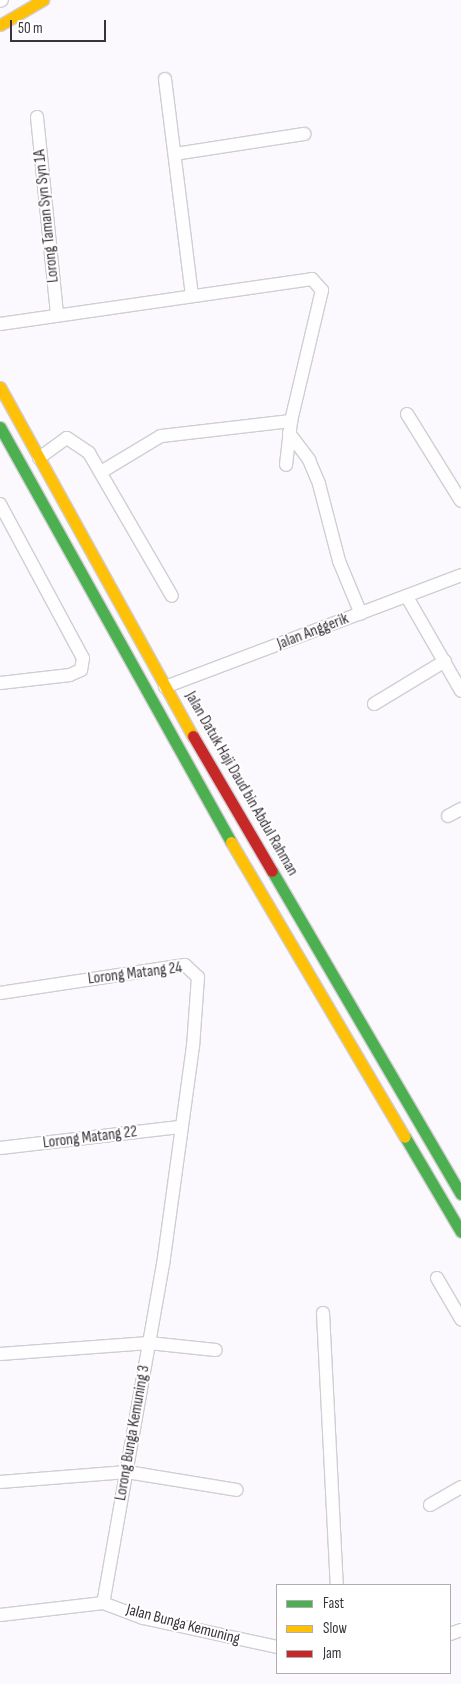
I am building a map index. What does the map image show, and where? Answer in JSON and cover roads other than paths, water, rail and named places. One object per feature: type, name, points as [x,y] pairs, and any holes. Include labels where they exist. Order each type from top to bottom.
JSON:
[{"type":"main road","points":[[0,26],[43,0]]},
{"type":"main road","name":"Jalan Datuk Haji Daud bin Abdul Rahman","points":[[0,387],[165,687],[461,1194]]},
{"type":"main road","points":[[0,427],[214,812],[461,1232]]},
{"type":"street","points":[[165,79],[192,295]]},
{"type":"street","name":"Lorong Taman Syn Syn 1A","points":[[37,117],[57,315]]},
{"type":"street","points":[[175,154],[304,134]]},
{"type":"street","points":[[0,324],[312,279],[318,282],[322,290],[290,427],[286,465]]},
{"type":"street","points":[[407,414],[461,502]]},
{"type":"street","points":[[101,472],[161,436],[290,427]]},
{"type":"street","points":[[290,427],[309,460],[319,484],[339,561],[361,614]]},
{"type":"street","points":[[39,458],[72,438],[101,472],[172,596]]},
{"type":"street","points":[[0,504],[83,658],[81,670],[70,675],[0,682]]},
{"type":"street","name":"Jalan Anggerik","points":[[165,687],[461,575]]},
{"type":"street","points":[[407,597],[461,690]]},
{"type":"street","points":[[374,704],[445,661]]},
{"type":"street","points":[[448,816],[461,809]]},
{"type":"street","name":"Lorong Matang 24","points":[[0,993],[185,965],[198,977],[193,1046]]},
{"type":"street","name":"Lorong Bunga Kemuning 3","points":[[104,1603],[163,1264],[180,1127],[193,1046]]},
{"type":"street","name":"Lorong Matang 22","points":[[0,1148],[180,1127]]},
{"type":"street","points":[[437,1278],[461,1318]]},
{"type":"street","points":[[323,1313],[337,1584]]},
{"type":"street","points":[[0,1354],[149,1343],[216,1350]]},
{"type":"street","points":[[0,1482],[126,1472],[237,1490]]},
{"type":"street","points":[[430,1505],[461,1487]]},
{"type":"street","name":"Jalan Bunga Kemuning","points":[[0,1614],[104,1603],[143,1618],[276,1647]]}]
